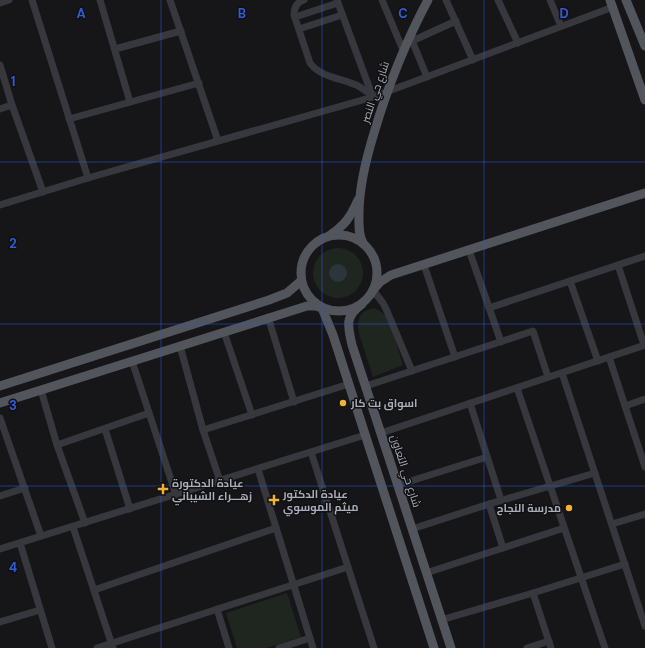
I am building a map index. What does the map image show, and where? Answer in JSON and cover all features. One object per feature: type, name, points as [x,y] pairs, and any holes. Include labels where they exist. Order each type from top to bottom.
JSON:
[{"type":"main road","name":"شارع حي النصر","points":[[359,197],[366,159],[386,92],[428,0]]},
{"type":"main road","points":[[629,1],[645,46]]},
{"type":"main road","points":[[612,3],[645,100]]},
{"type":"main road","points":[[359,197],[359,230],[361,240],[371,253],[380,274],[384,276],[424,265],[645,193]]},
{"type":"main road","points":[[328,237],[340,228],[349,218],[359,197]]},
{"type":"main road","points":[[363,243],[352,237],[334,235],[320,240],[312,246],[306,254],[301,271],[301,281],[303,288],[311,300],[322,308],[333,335],[434,648]]},
{"type":"main road","points":[[373,290],[377,278],[377,269]]},
{"type":"main road","points":[[0,403],[268,317],[307,306],[315,306],[338,312],[350,310],[362,304],[383,279],[391,275]]},
{"type":"main road","points":[[0,386],[269,300],[287,293],[301,281]]},
{"type":"main road","name":"شارع حي التعاون","points":[[362,304],[355,309],[349,318],[352,345],[451,648]]},
{"type":"main road","points":[[110,350],[106,354],[106,362],[109,366],[115,367]]},
{"type":"main road","points":[[87,358],[94,361],[96,366],[94,371],[89,375]]},
{"type":"street","points":[[0,3],[9,0]]},
{"type":"street","points":[[32,0],[88,178]]},
{"type":"street","points":[[100,0],[130,102]]},
{"type":"street","points":[[170,0],[218,141]]},
{"type":"street","points":[[304,0],[298,3],[294,12],[310,63],[313,68],[360,87],[373,97]]},
{"type":"street","points":[[382,0],[404,50]]},
{"type":"street","points":[[446,0],[473,60]]},
{"type":"street","points":[[498,0],[518,43]]},
{"type":"street","points":[[550,0],[561,26]]},
{"type":"street","points":[[295,17],[338,2],[373,97]]},
{"type":"street","points":[[0,205],[88,178],[373,97],[518,43],[612,3]]},
{"type":"street","points":[[299,29],[342,15]]},
{"type":"street","points":[[427,77],[411,38],[456,21]]},
{"type":"street","points":[[115,49],[181,31]]},
{"type":"street","points":[[0,65],[12,105],[43,192]]},
{"type":"street","points":[[70,120],[199,83]]},
{"type":"street","points":[[0,109],[12,105]]},
{"type":"street","points":[[469,250],[501,342]]},
{"type":"street","points":[[489,308],[645,256]]},
{"type":"street","points":[[424,265],[455,357]]},
{"type":"street","points":[[381,433],[645,345],[618,265]]},
{"type":"street","points":[[570,281],[598,361]]},
{"type":"street","points":[[373,290],[387,311],[412,371]]},
{"type":"street","points":[[268,317],[294,402]]},
{"type":"street","points":[[366,386],[533,331],[548,377]]},
{"type":"street","points":[[224,332],[252,415]]},
{"type":"street","points":[[180,346],[203,430],[220,481]]},
{"type":"street","points":[[609,357],[625,406],[642,449],[645,467]]},
{"type":"street","points":[[132,361],[176,495]]},
{"type":"street","points":[[562,372],[645,626]]},
{"type":"street","points":[[203,430],[349,384]]},
{"type":"street","points":[[517,388],[605,648]]},
{"type":"street","points":[[41,390],[57,445],[85,523]]},
{"type":"street","points":[[625,406],[645,399]]},
{"type":"street","points":[[470,403],[501,500]]},
{"type":"street","points":[[57,445],[149,413]]},
{"type":"street","points":[[0,418],[41,536]]},
{"type":"street","points":[[105,429],[130,509]]},
{"type":"street","points":[[0,549],[365,435]]},
{"type":"street","points":[[311,452],[374,648]]},
{"type":"street","points":[[398,485],[487,457]]},
{"type":"street","points":[[258,469],[313,648]]},
{"type":"street","points":[[412,529],[501,500],[595,473]]},
{"type":"street","points":[[0,496],[25,488]]},
{"type":"street","points":[[489,504],[503,548]]},
{"type":"street","points":[[612,524],[645,514]]},
{"type":"street","points":[[73,527],[112,646]]},
{"type":"street","points":[[94,590],[276,528]]},
{"type":"street","points":[[426,573],[564,528]]},
{"type":"street","points":[[20,543],[52,648]]},
{"type":"street","points":[[441,620],[625,564]]},
{"type":"street","points":[[97,648],[112,646],[217,609],[348,567]]},
{"type":"street","points":[[527,648],[550,644],[533,593]]},
{"type":"street","points":[[217,609],[229,648]]},
{"type":"street","points":[[0,622],[40,610]]},
{"type":"street","points":[[279,648],[310,638]]},
{"type":"shaded area","points":[[338,248],[347,250],[356,255],[361,264],[363,273],[361,282],[356,291],[347,296],[338,298],[329,296],[320,291],[315,282],[313,273],[315,264],[320,255],[329,250]]},
{"type":"shaded area","points":[[338,264],[344,267],[347,273],[344,279],[338,282],[332,279],[329,273],[332,267]]},
{"type":"shaded area","points":[[374,308],[388,317],[403,365],[373,377],[360,337],[358,324],[359,319],[366,310]]},
{"type":"shaded area","points":[[287,593],[301,637],[267,648],[237,648],[226,613]]},
{"type":"place","name":"اسواق بت كار","points":[[343,403]]},
{"type":"place","name":"عيادة الدكتورة زهـــراء الشيباني","points":[[163,489]]},
{"type":"place","name":"عيادة الدكتور ميثم الموسوي","points":[[274,500]]},
{"type":"place","name":"مدرسة النجاح","points":[[569,508]]}]
